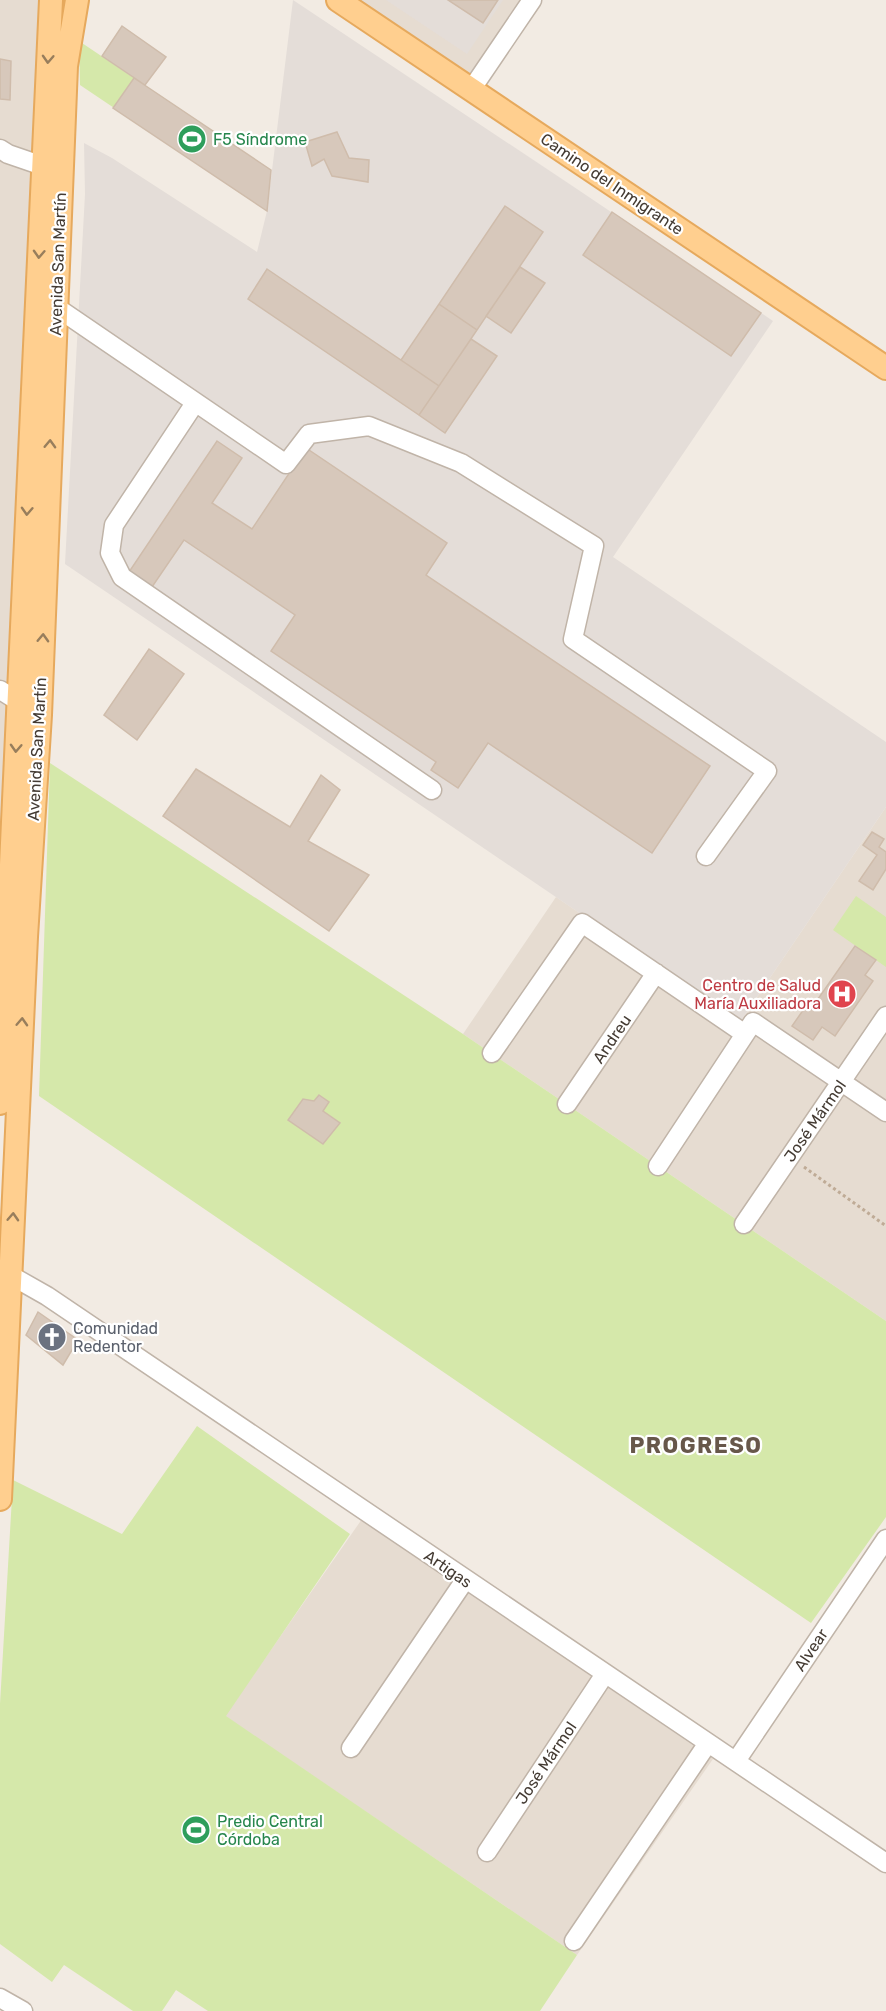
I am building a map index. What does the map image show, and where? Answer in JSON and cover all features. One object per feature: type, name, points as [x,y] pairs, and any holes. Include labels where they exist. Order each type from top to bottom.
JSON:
[{"type":"main road","name":"Avenida San Martín","points":[[46,306],[43,166],[50,0]]},
{"type":"main road","name":"Camino del Inmigrante","points":[[338,0],[886,368]]},
{"type":"main road","name":"Avenida San Martín","points":[[0,1103],[46,306],[66,66],[77,3]]},
{"type":"main road","name":"Avenida San Martín","points":[[0,1499],[11,933]]},
{"type":"street","points":[[50,0],[77,3]]},
{"type":"street","points":[[471,90],[532,0]]},
{"type":"street","points":[[0,148],[8,154],[43,166]]},
{"type":"street","points":[[46,306],[286,464],[309,434],[369,426],[461,463],[594,546],[573,639],[767,771],[706,856]]},
{"type":"street","points":[[195,403],[114,525],[110,553],[122,578],[432,790]]},
{"type":"street","points":[[492,1053],[582,923],[656,973],[842,1082],[886,1112]]},
{"type":"street","name":"Andreu","points":[[567,1104],[656,973]]},
{"type":"street","name":"José Mármol","points":[[744,1224],[886,1016]]},
{"type":"street","points":[[658,1166],[749,1028]]},
{"type":"street","name":"Artigas","points":[[5,1275],[47,1296],[886,1863]]},
{"type":"street","name":"Alvear","points":[[736,1761],[886,1539]]},
{"type":"street","points":[[351,1748],[465,1580]]},
{"type":"street","name":"José Mármol","points":[[487,1852],[605,1674]]},
{"type":"street","points":[[574,1941],[708,1743]]},
{"type":"street","points":[[0,1998],[23,2011]]},
{"type":"path","points":[[790,1157],[886,1226]]},
{"type":"shaded area","points":[[0,0],[51,0],[0,1103]]},
{"type":"shaded area","points":[[293,0],[773,321],[613,557],[886,742],[886,807],[740,1022],[65,564],[85,194],[84,143],[112,158],[257,252],[267,211]]},
{"type":"shaded area","points":[[338,0],[532,0],[471,90]]},
{"type":"shaded area","points":[[386,0],[503,0],[467,54]]},
{"type":"shaded area","points":[[886,807],[886,1321],[463,1034],[556,897],[740,1022]]},
{"type":"shaded area","points":[[362,1519],[713,1759],[577,1955],[225,1716]]},
{"type":"green space","name":"F5 Síndrome","points":[[79,41],[271,170],[267,211],[80,85]]},
{"type":"green space","points":[[50,763],[463,1034],[886,1321],[886,1517],[811,1623],[39,1096]]},
{"type":"green space","points":[[856,896],[886,917],[886,967],[833,930]]},
{"type":"green space","name":"Predio Central Córdoba","points":[[197,1426],[350,1534],[226,1716],[577,1955],[540,2011],[208,2011],[176,1990],[162,2011],[133,2011],[64,1965],[52,1982],[0,1944],[0,1704],[13,1480],[122,1534]]},
{"type":"building","points":[[448,0],[498,0],[483,23]]},
{"type":"building","points":[[122,26],[166,57],[145,85],[102,56]]},
{"type":"building","points":[[0,59],[11,61],[10,100],[0,99]]},
{"type":"building","name":"F5 Síndrome","points":[[134,78],[271,170],[267,211],[113,108]]},
{"type":"building","points":[[337,132],[349,158],[369,160],[368,182],[332,176],[324,159],[312,166],[305,142]]},
{"type":"building","points":[[505,206],[543,232],[477,330],[439,304]]},
{"type":"building","points":[[612,212],[761,313],[731,356],[583,255]]},
{"type":"building","points":[[520,267],[545,283],[511,333],[486,316]]},
{"type":"building","points":[[267,269],[439,386],[419,415],[248,299]]},
{"type":"building","points":[[439,304],[477,330],[439,386],[401,360]]},
{"type":"building","points":[[471,339],[497,356],[445,433],[419,415]]},
{"type":"building","points":[[217,441],[242,458],[212,503],[252,529],[306,448],[447,543],[426,575],[710,766],[652,853],[488,743],[458,788],[431,770],[436,762],[271,651],[295,615],[184,540],[152,587],[129,572]]},
{"type":"building","points":[[149,649],[184,674],[137,740],[104,715]]},
{"type":"building","points":[[196,769],[290,827],[321,775],[340,790],[308,841],[369,875],[329,931],[163,816]]},
{"type":"building","points":[[872,832],[884,839],[879,847],[886,852],[886,869],[873,890],[859,881],[877,855],[863,845]]},
{"type":"building","points":[[855,946],[876,960],[865,975],[873,981],[835,1036],[822,1027],[813,1040],[792,1026],[806,1006],[811,1009]]},
{"type":"building","points":[[319,1095],[329,1102],[323,1111],[340,1123],[323,1144],[288,1120],[303,1099],[314,1101]]},
{"type":"building","name":"Comunidad Redentor","points":[[38,1312],[78,1340],[63,1365],[26,1335]]},
{"type":"place","name":"F5 Síndrome","points":[[192,139]]},
{"type":"place","name":"Centro de Salud María Auxiliadora","points":[[842,994]]},
{"type":"place","name":"Comunidad Redentor","points":[[52,1337]]},
{"type":"place","name":"Predio Central Córdoba","points":[[196,1830]]},
{"type":"district","name":"PROGRESO","points":[[696,1445]]}]
